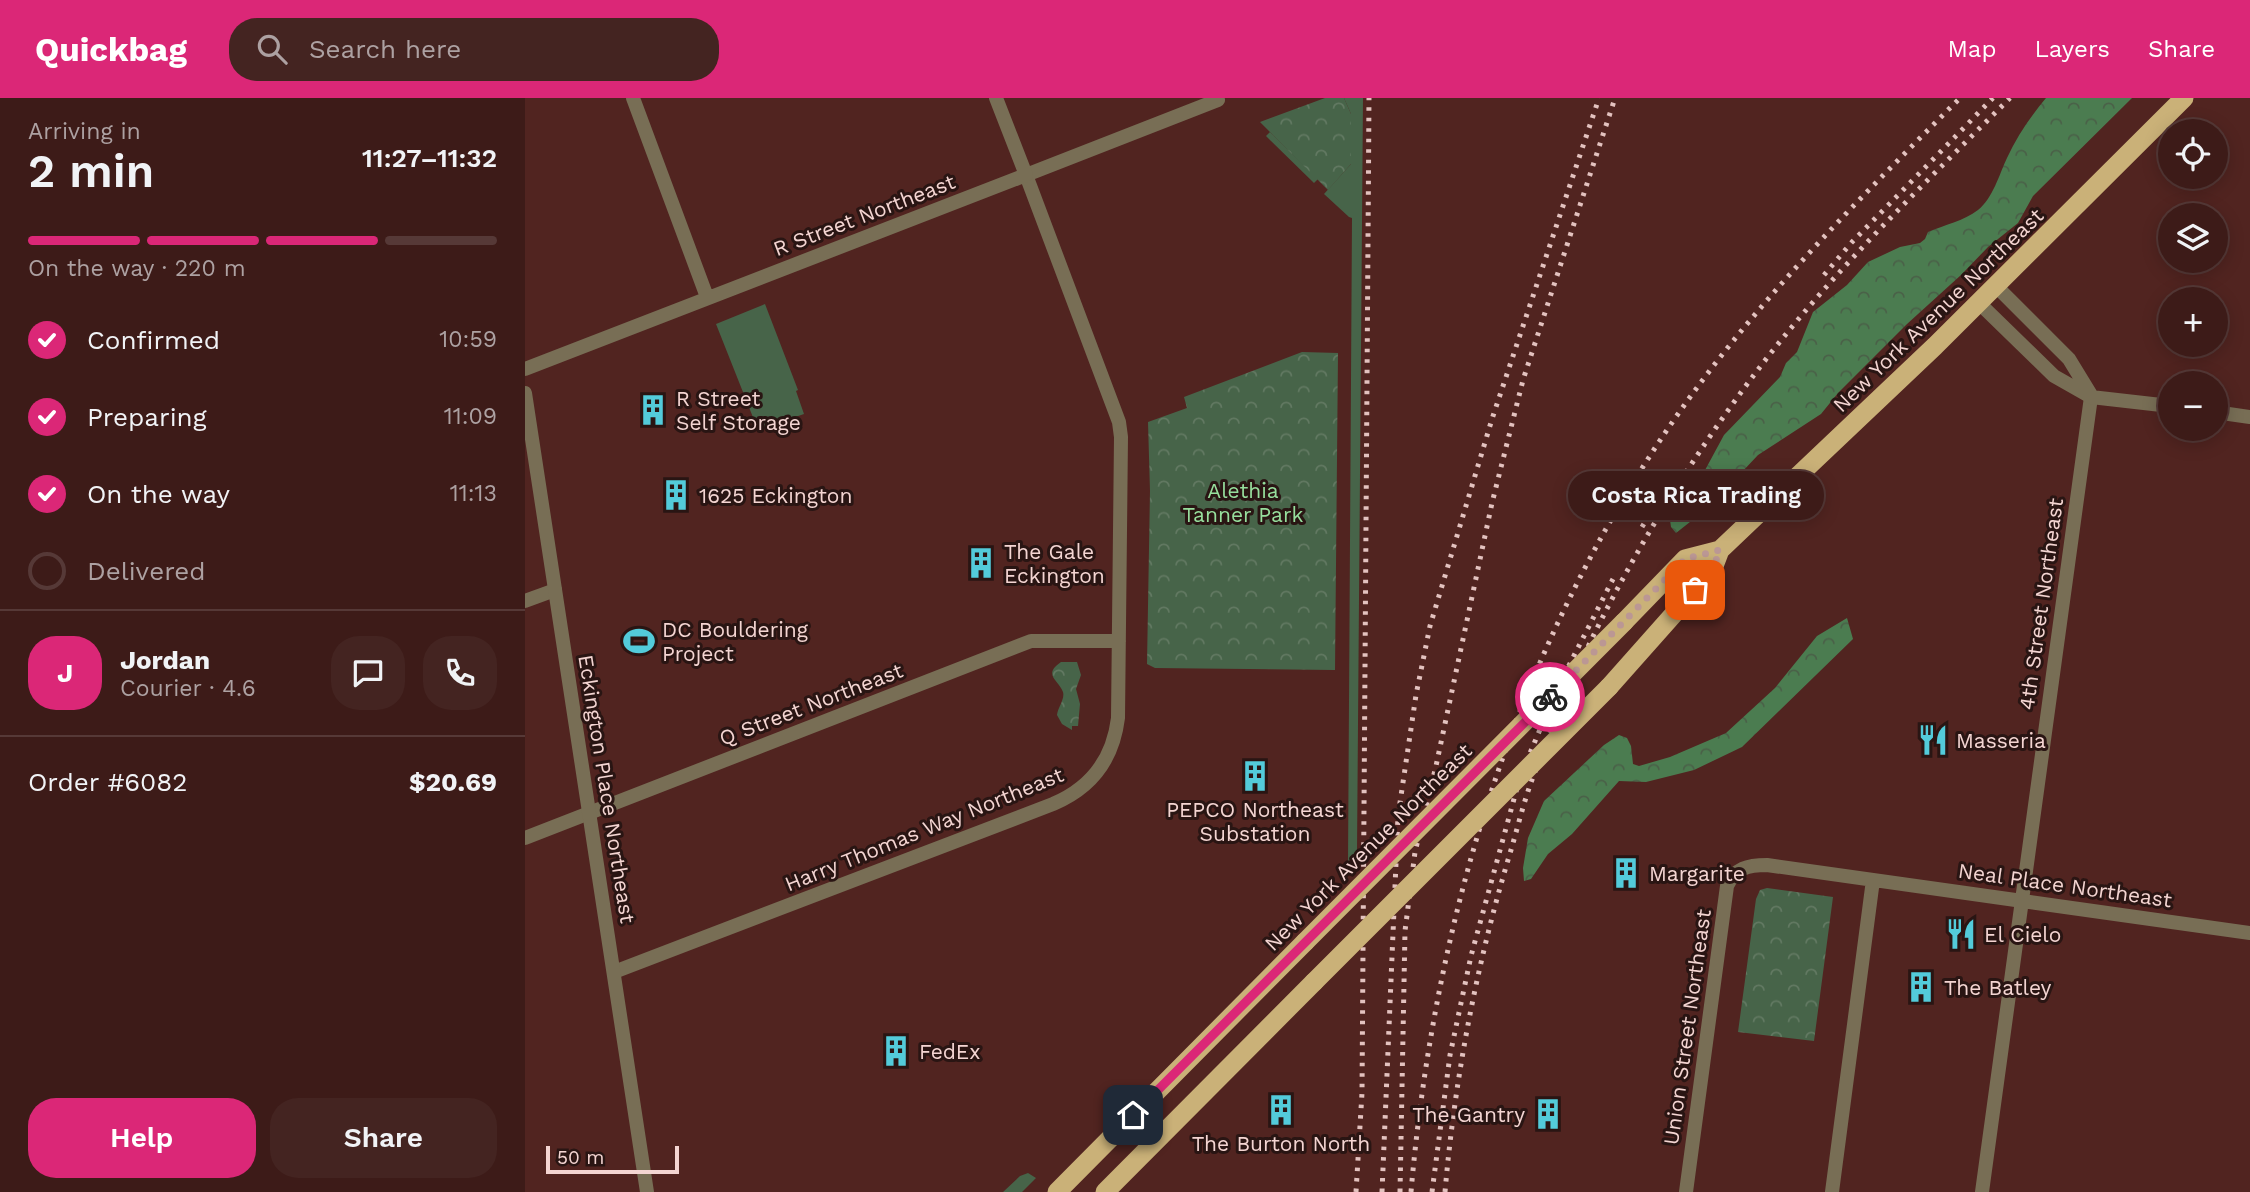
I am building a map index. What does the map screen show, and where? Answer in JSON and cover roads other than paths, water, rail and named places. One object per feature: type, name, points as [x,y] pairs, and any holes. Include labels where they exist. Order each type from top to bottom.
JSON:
[{"type":"highway","name":"New York Avenue Northeast","points":[[1105,1192],[1609,687],[1712,571],[1720,550],[1996,286],[2184,98]]},
{"type":"highway","name":"New York Avenue Northeast","points":[[1056,1192],[1685,559],[1720,550]]},
{"type":"street","points":[[633,98],[707,298]]},
{"type":"street","name":"Harry Thomas Way Northeast","points":[[614,972],[1053,804],[1079,791],[1107,759],[1117,732],[1119,422],[996,98]]},
{"type":"street","name":"R Street Northeast","points":[[525,369],[1218,100]]},
{"type":"street","points":[[1996,286],[2069,359],[2091,397]]},
{"type":"street","points":[[1978,302],[2054,376],[2091,397],[2158,405]]},
{"type":"street","name":"Eckington Place Northeast","points":[[525,393],[647,1192]]},
{"type":"street","name":"4th Street Northeast","points":[[1982,1192],[2091,397]]},
{"type":"street","points":[[2228,414],[2250,417]]},
{"type":"street","points":[[525,601],[555,590]]},
{"type":"street","name":"Q Street Northeast","points":[[525,838],[1031,641],[1119,641]]},
{"type":"street","name":"Neal Place Northeast","points":[[1737,871],[1746,866],[1762,865],[2250,933]]},
{"type":"street","name":"Union Street Northeast","points":[[1686,1192],[1727,886],[1737,871]]},
{"type":"street","points":[[1832,1192],[1874,880]]},
{"type":"railway","points":[[1356,1192],[1362,1093],[1369,98]]},
{"type":"railway","points":[[1382,1192],[1398,816],[1416,695],[1430,626],[1492,419],[1599,98]]},
{"type":"railway","points":[[1400,1192],[1405,931],[1415,852],[1492,503],[1523,380],[1615,98]]},
{"type":"railway","points":[[1411,1192],[1422,1092],[1439,993],[1461,896],[1489,799],[1522,705],[1562,613],[1608,524],[1661,439],[1728,347],[1841,219],[1960,98]]},
{"type":"railway","points":[[1824,275],[1852,242],[1993,98]]},
{"type":"railway","points":[[1445,1192],[1461,1062],[1499,892],[1533,777],[1577,669],[1603,616],[1661,512],[1693,462],[1788,331],[1849,262],[2010,98]]},
{"type":"railway","points":[[1642,527],[1675,473]]},
{"type":"railway","points":[[1432,1192],[1450,1055],[1471,956],[1520,777],[1557,689],[1613,579]]},
{"type":"place","name":"R Street Self Storage","points":[[653,410]]},
{"type":"place","name":"1625 Eckington","points":[[676,495]]},
{"type":"place","name":"The Gale Eckington","points":[[981,563]]},
{"type":"place","name":"Costa Rica Trading","points":[[1695,590]]},
{"type":"place","name":"DC Bouldering Project","points":[[639,641]]},
{"type":"place","name":"Masseria","points":[[1933,740]]},
{"type":"place","name":"PEPCO Northeast Substation","points":[[1255,776]]},
{"type":"place","name":"Margarite","points":[[1626,873]]},
{"type":"place","name":"El Cielo","points":[[1961,934]]},
{"type":"place","name":"The Batley","points":[[1921,987]]},
{"type":"place","name":"FedEx","points":[[896,1051]]},
{"type":"place","name":"The Burton North","points":[[1281,1110]]},
{"type":"place","name":"The Gantry","points":[[1548,1114]]},
{"type":"park label","name":"Alethia Tanner Park","points":[[1243,502]]}]
